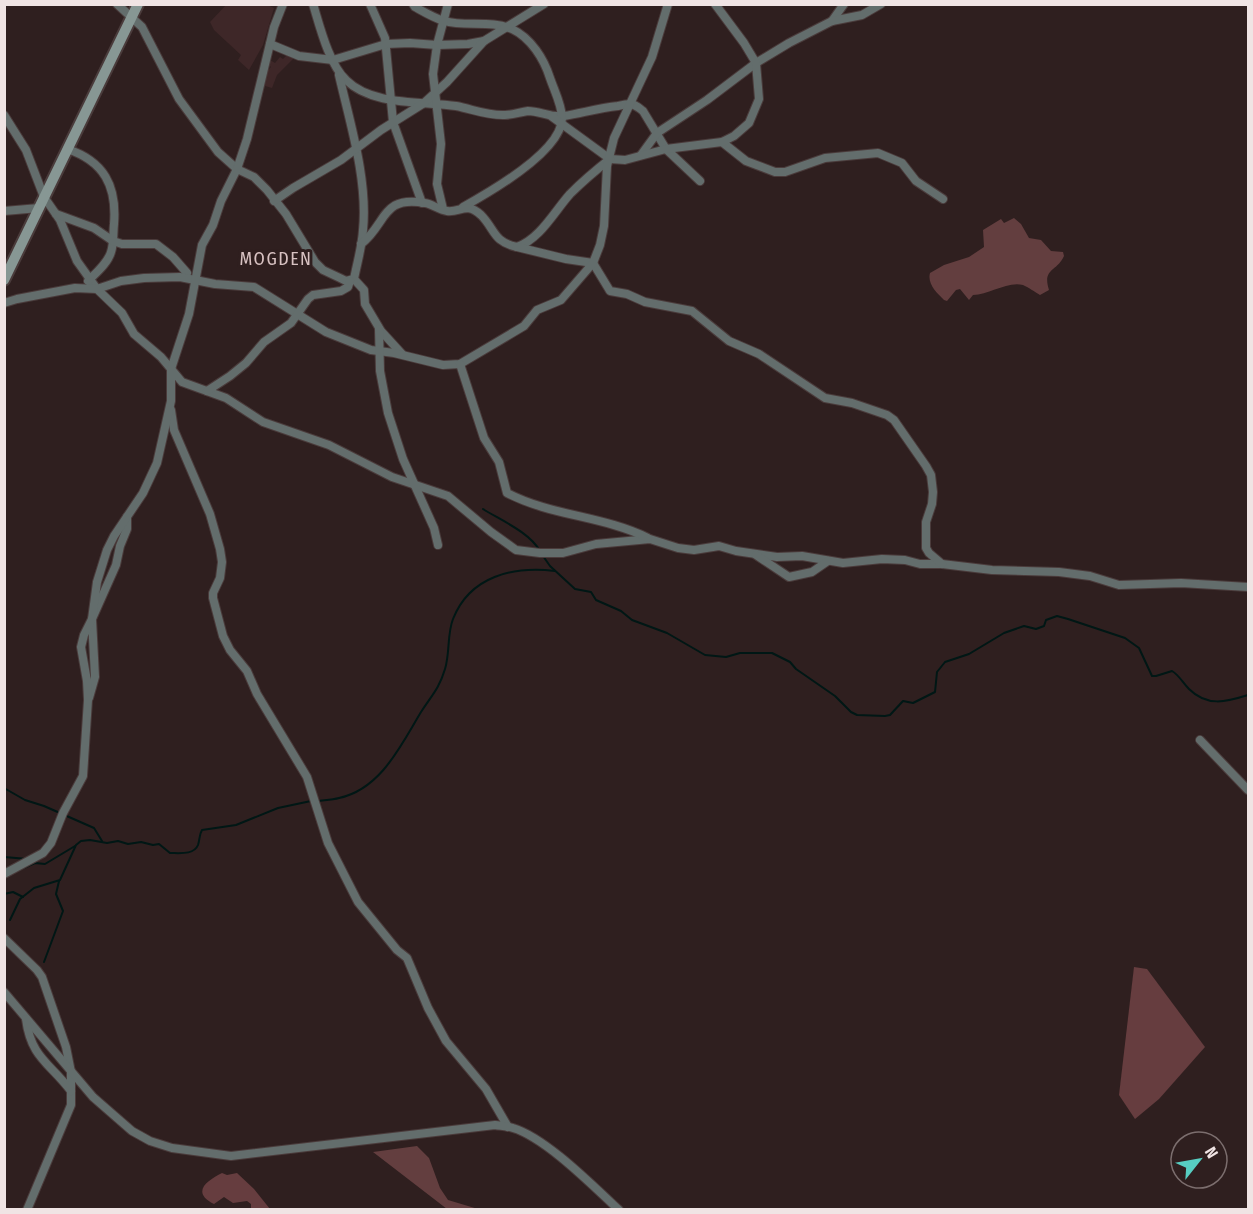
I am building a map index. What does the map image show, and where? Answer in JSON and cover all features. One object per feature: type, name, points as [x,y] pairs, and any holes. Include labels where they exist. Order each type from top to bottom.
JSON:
[{"type":"street","points":[[117,4],[142,27],[179,99],[194,121],[226,160],[237,169],[254,177],[286,214],[315,262],[323,270],[340,278],[352,280],[364,290],[365,304],[391,344],[403,355]]},
{"type":"street","points":[[4,280],[138,4]]},
{"type":"street","points":[[283,4],[270,44],[247,139],[237,169],[202,245],[197,263],[189,314],[171,369],[174,430],[210,513],[220,549],[222,562],[220,578],[213,598],[223,636],[230,650],[247,671],[257,694],[307,777],[328,843],[358,902],[393,946],[407,958],[428,1008],[446,1041],[486,1089],[508,1127]]},
{"type":"street","points":[[313,4],[333,60],[345,80],[353,86],[390,100],[436,103],[491,115],[506,116],[528,111],[540,112],[562,120],[610,159],[625,160],[666,149],[722,142],[735,136],[749,123],[758,105],[756,63],[715,4]]},
{"type":"street","points":[[370,4],[386,44],[393,122],[422,203]]},
{"type":"street","points":[[413,4],[415,8],[444,21],[505,27],[524,37],[540,56],[548,72],[562,120]]},
{"type":"street","points":[[443,210],[437,184],[441,144],[433,74],[437,45],[448,4]]},
{"type":"street","points":[[270,44],[299,56],[333,60],[386,44],[468,44],[484,40],[544,4]]},
{"type":"street","points":[[4,303],[17,298],[79,288],[97,289],[121,281],[183,275],[195,281],[254,287],[326,332],[371,350],[443,365],[460,364],[524,326],[537,310],[561,300],[593,263],[604,226],[607,166],[614,138],[652,57],[668,4]]},
{"type":"street","points":[[832,21],[844,4]]},
{"type":"street","points":[[641,155],[657,133],[714,95],[756,63],[832,21],[862,15],[881,4]]},
{"type":"street","points":[[274,201],[356,150],[435,94],[484,40]]},
{"type":"street","points":[[207,391],[230,376],[246,363],[264,342],[291,323],[304,303],[313,295],[337,293],[348,287],[352,280],[361,244],[364,211],[356,150],[338,70]]},
{"type":"street","points":[[361,244],[373,234],[388,209],[393,206],[422,203],[447,211],[462,207],[504,184],[544,153],[562,120],[604,107],[631,104],[638,106],[666,149],[700,181]]},
{"type":"street","points":[[4,115],[26,150],[44,197],[56,214],[77,261],[97,289],[122,314],[134,334],[182,382],[226,398],[263,422],[329,445],[392,477],[448,496],[490,532],[516,550],[540,554],[563,553],[596,544],[650,538]]},
{"type":"street","points":[[722,142],[746,161],[775,172],[785,172],[825,158],[878,153],[902,163],[916,181],[943,199]]},
{"type":"street","points":[[67,149],[93,161],[104,172],[113,195],[111,253],[90,279],[79,288]]},
{"type":"street","points":[[517,247],[532,239],[570,195],[610,159]]},
{"type":"street","points":[[462,207],[478,212],[500,241],[508,246],[593,263],[610,291],[627,294],[645,303],[692,311],[729,341],[759,354],[825,398],[852,403],[887,415],[894,420],[931,475],[933,492],[926,522],[926,548],[942,564]]},
{"type":"street","points":[[4,211],[39,208]]},
{"type":"street","points":[[56,214],[94,228],[113,241],[131,245],[156,244],[173,258],[183,275]]},
{"type":"street","points":[[183,275],[197,263]]},
{"type":"street","points":[[379,327],[380,372],[388,412],[403,459],[434,528],[438,545]]},
{"type":"street","points":[[460,364],[484,438],[498,462],[507,493],[544,507],[632,530],[678,548],[694,550],[719,546],[755,554],[786,558],[802,556],[843,563],[882,559],[992,570],[1059,572],[1090,576],[1119,585],[1181,583],[1248,587]]},
{"type":"street","points":[[88,700],[95,677],[92,619],[97,582],[107,550],[143,493],[157,463],[171,401]]},
{"type":"street","points":[[4,874],[43,853],[56,835],[63,813],[83,776],[86,760],[88,700],[81,647],[84,635],[116,565],[127,529],[127,516]]},
{"type":"street","points":[[755,554],[789,577],[812,572],[828,561]]},
{"type":"street","points":[[1200,740],[1248,790]]},
{"type":"street","points":[[4,938],[38,970],[42,977],[63,1036],[71,1072],[71,1105],[27,1209]]},
{"type":"street","points":[[4,992],[93,1098],[132,1131],[150,1141],[172,1148],[231,1156],[495,1125],[508,1127],[532,1137],[619,1209]]},
{"type":"street","points":[[26,1018],[27,1030],[38,1056],[71,1091]]},
{"type":"shaded area","points":[[226,5],[267,5],[274,8],[263,45],[249,70],[238,60],[241,55],[214,30],[210,22]]},
{"type":"shaded area","points":[[288,54],[294,58],[277,75],[272,88],[265,86],[267,71],[271,67],[268,64],[270,60],[275,63],[280,57],[283,59]]},
{"type":"shaded area","points":[[1014,218],[1021,224],[1029,238],[1041,240],[1051,251],[1063,252],[1064,256],[1061,261],[1047,278],[1049,290],[1040,295],[1017,284],[973,295],[969,300],[960,289],[956,290],[947,301],[944,300],[931,285],[930,273],[944,265],[969,257],[984,247],[983,230],[1001,219],[1004,223]]},
{"type":"shaded area","points":[[1134,967],[1147,969],[1205,1047],[1159,1099],[1135,1119],[1119,1095]]},
{"type":"shaded area","points":[[417,1146],[429,1158],[440,1188],[448,1200],[478,1209],[447,1209],[373,1152]]},
{"type":"shaded area","points":[[222,1173],[227,1175],[237,1173],[270,1209],[251,1209],[251,1204],[247,1201],[233,1203],[224,1197],[214,1204],[207,1200],[202,1191],[204,1187],[211,1179]]},
{"type":"waterway","points":[[483,509],[529,538],[540,551]]},
{"type":"waterway","points":[[543,556],[550,566],[575,589],[591,592],[596,600],[621,611],[632,620],[667,633],[705,655],[726,657],[740,653],[772,653],[790,662],[857,715],[890,715],[903,701],[913,703],[935,692],[937,672],[945,662],[969,654],[1004,633],[1024,626],[1036,629],[1044,626],[1046,620],[1057,616],[1125,638],[1139,648],[1152,676],[1172,671],[1189,689],[1203,699],[1224,701],[1248,695]]},
{"type":"waterway","points":[[317,801],[336,799],[354,793],[378,776],[388,764],[440,682],[447,663],[453,619],[470,593],[495,577],[509,573],[524,570],[555,571]]},
{"type":"waterway","points":[[4,788],[25,800],[94,828],[102,841]]},
{"type":"waterway","points":[[10,920],[20,899],[34,888],[60,880],[76,845],[81,841],[159,844],[170,853],[186,853],[196,848],[202,830],[236,825],[278,808],[311,801]]},
{"type":"waterway","points":[[10,874],[35,863],[45,864],[75,846]]},
{"type":"waterway","points":[[4,857],[28,859]]},
{"type":"waterway","points":[[44,962],[63,911],[56,894],[59,881]]},
{"type":"waterway","points":[[4,894],[13,892],[23,897]]},
{"type":"district","name":"MOGDEN","points":[[276,259]]}]
